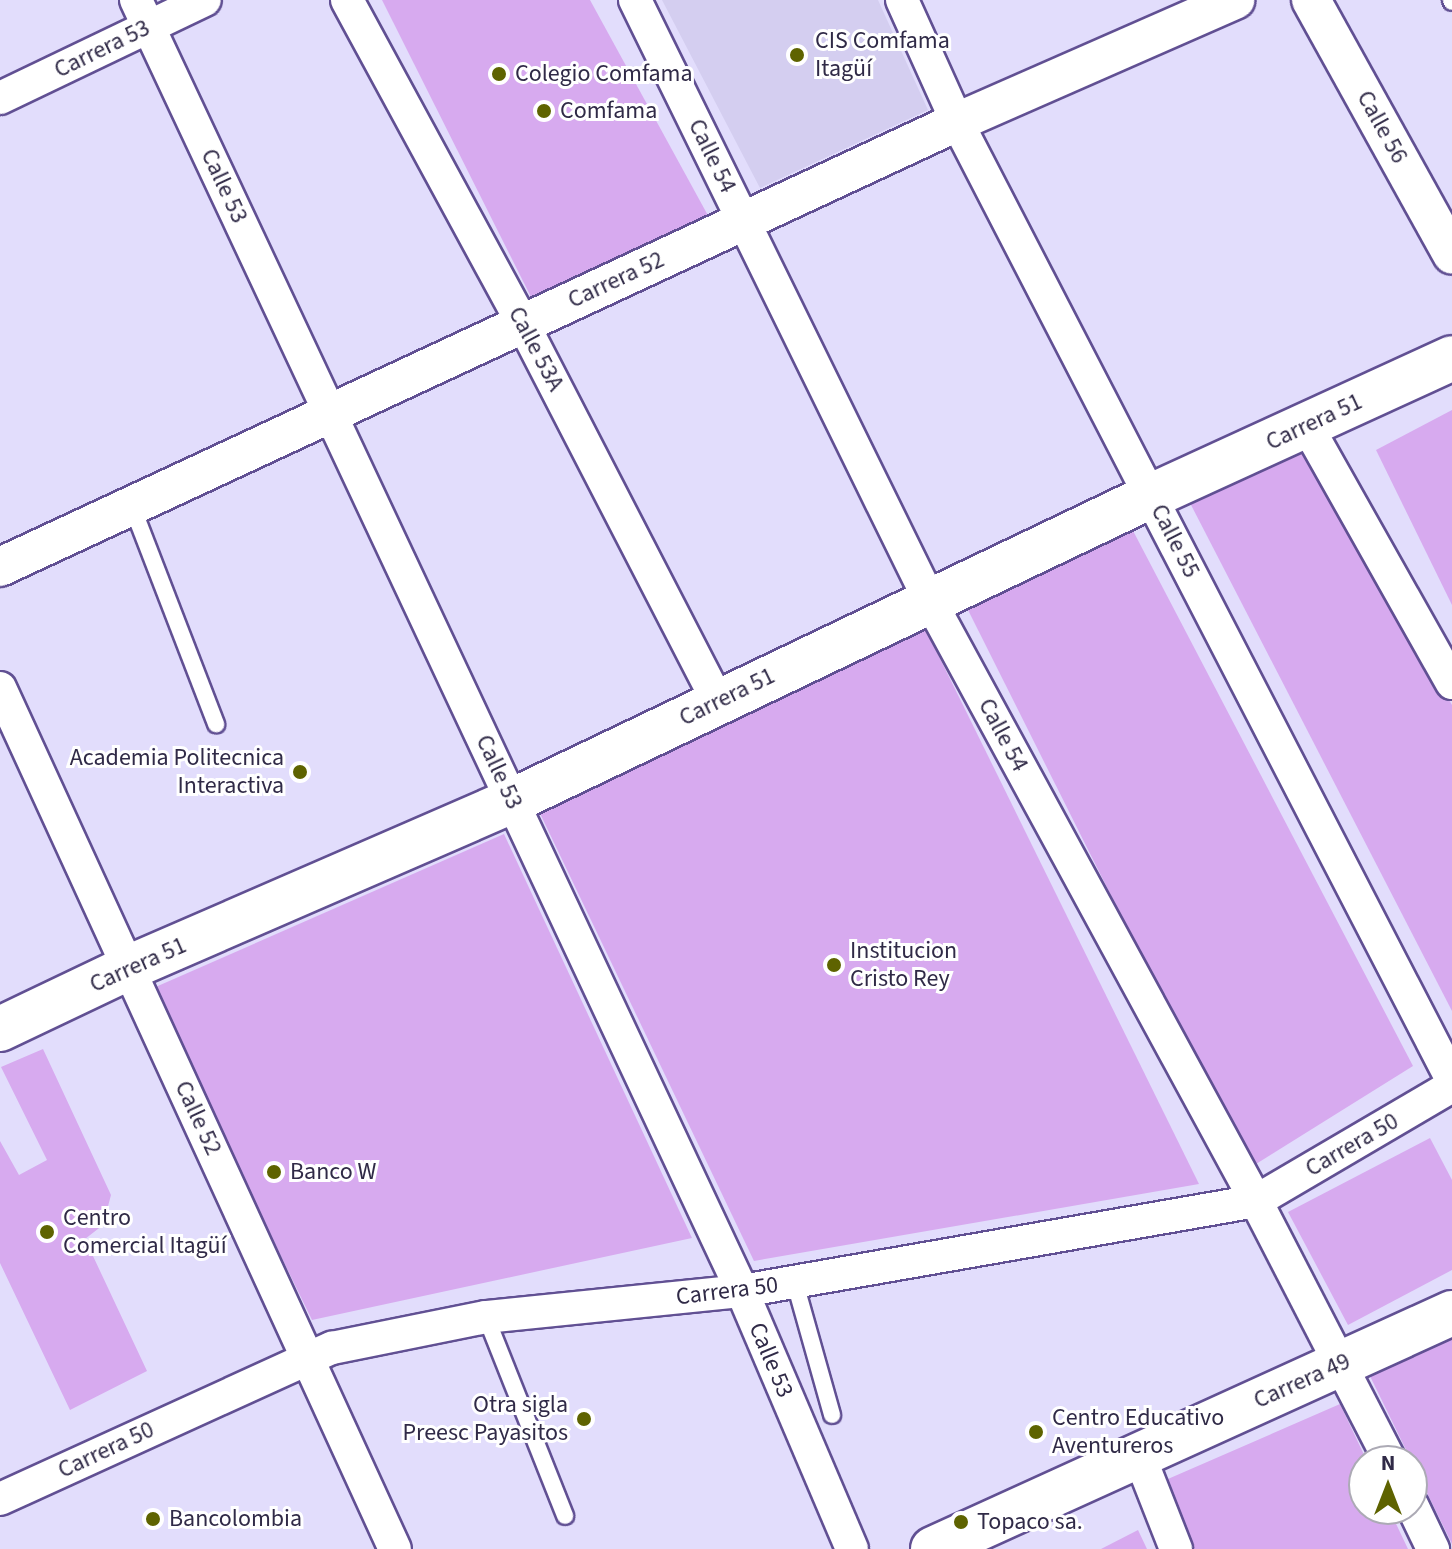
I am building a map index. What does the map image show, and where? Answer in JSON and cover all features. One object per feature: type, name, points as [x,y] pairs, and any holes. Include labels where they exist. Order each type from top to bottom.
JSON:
[{"type":"main road","name":"Carrera 51","points":[[0,1029],[128,968],[512,801],[1151,496],[1452,358]]},
{"type":"main road","name":"Carrera 49","points":[[933,1549],[1452,1313]]},
{"type":"street","name":"Carrera 53","points":[[0,98],[142,13],[205,0]]},
{"type":"street","name":"Calle 53A","points":[[347,0],[522,322],[718,701]]},
{"type":"street","name":"Calle 54","points":[[635,0],[930,601],[1256,1201],[1382,1445]]},
{"type":"street","name":"Calle 55","points":[[902,0],[957,122],[1452,1083]]},
{"type":"street","name":"Carrera 52","points":[[0,567],[957,122],[1235,0]]},
{"type":"street","name":"Calle 56","points":[[1311,0],[1452,254]]},
{"type":"street","name":"Calle 53","points":[[142,13],[742,1291],[852,1549]]},
{"type":"street","points":[[1307,426],[1452,683]]},
{"type":"street","name":"Calle 52","points":[[0,688],[395,1549]]},
{"type":"street","name":"Carrera 50","points":[[0,1499],[332,1348],[486,1317],[795,1283],[1256,1201],[1452,1083]]},
{"type":"street","points":[[1139,1455],[1176,1549]]},
{"type":"street","points":[[1422,1525],[1433,1549]]},
{"type":"lane","points":[[132,506],[216,724]]},
{"type":"lane","points":[[795,1283],[832,1415]]},
{"type":"lane","points":[[486,1317],[565,1516]]},
{"type":"shaded area","name":"CIS Comfama Itagüí","points":[[662,0],[878,0],[928,110],[760,188]]},
{"type":"building","name":"Comfama","points":[[382,0],[590,0],[711,221],[533,301]]},
{"type":"building","points":[[1452,410],[1452,605],[1376,450]]},
{"type":"building","points":[[1301,450],[1452,705],[1452,1011],[1189,501]]},
{"type":"building","points":[[1130,525],[1413,1066],[1248,1169],[965,604]]},
{"type":"building","points":[[924,626],[1199,1184],[754,1261],[535,803]]},
{"type":"building","points":[[504,834],[692,1238],[312,1320],[151,989]]},
{"type":"building","name":"Centro Comercial Itagüí","points":[[43,1049],[111,1195],[103,1225],[85,1239],[147,1371],[70,1410],[0,1263],[0,1141],[19,1175],[47,1160],[1,1067]]},
{"type":"building","points":[[1430,1138],[1452,1180],[1452,1270],[1348,1325],[1288,1212]]},
{"type":"building","points":[[1452,1332],[1452,1544],[1428,1495],[1428,1445],[1404,1445],[1368,1372]]},
{"type":"building","points":[[1340,1404],[1359,1445],[1348,1445],[1348,1525],[1397,1525],[1408,1549],[1193,1549],[1161,1482]]},
{"type":"building","points":[[1138,1530],[1147,1549],[1101,1549]]},
{"type":"place","name":"CIS Comfama Itagüí","points":[[797,55]]},
{"type":"place","name":"Colegio Comfama","points":[[499,74]]},
{"type":"place","name":"Comfama","points":[[544,111]]},
{"type":"place","name":"Academia Politecnica Interactiva","points":[[300,772]]},
{"type":"place","name":"Institucion Cristo Rey","points":[[834,965]]},
{"type":"place","name":"Banco W","points":[[274,1172]]},
{"type":"place","name":"Centro Comercial Itagüí","points":[[47,1232]]},
{"type":"place","name":"Otra sigla Preesc Payasitos","points":[[584,1419]]},
{"type":"place","name":"Centro Educativo Aventureros","points":[[1036,1432]]},
{"type":"place","name":"Bancolombia","points":[[153,1519]]},
{"type":"place","name":"Topaco sa.","points":[[961,1522]]}]
